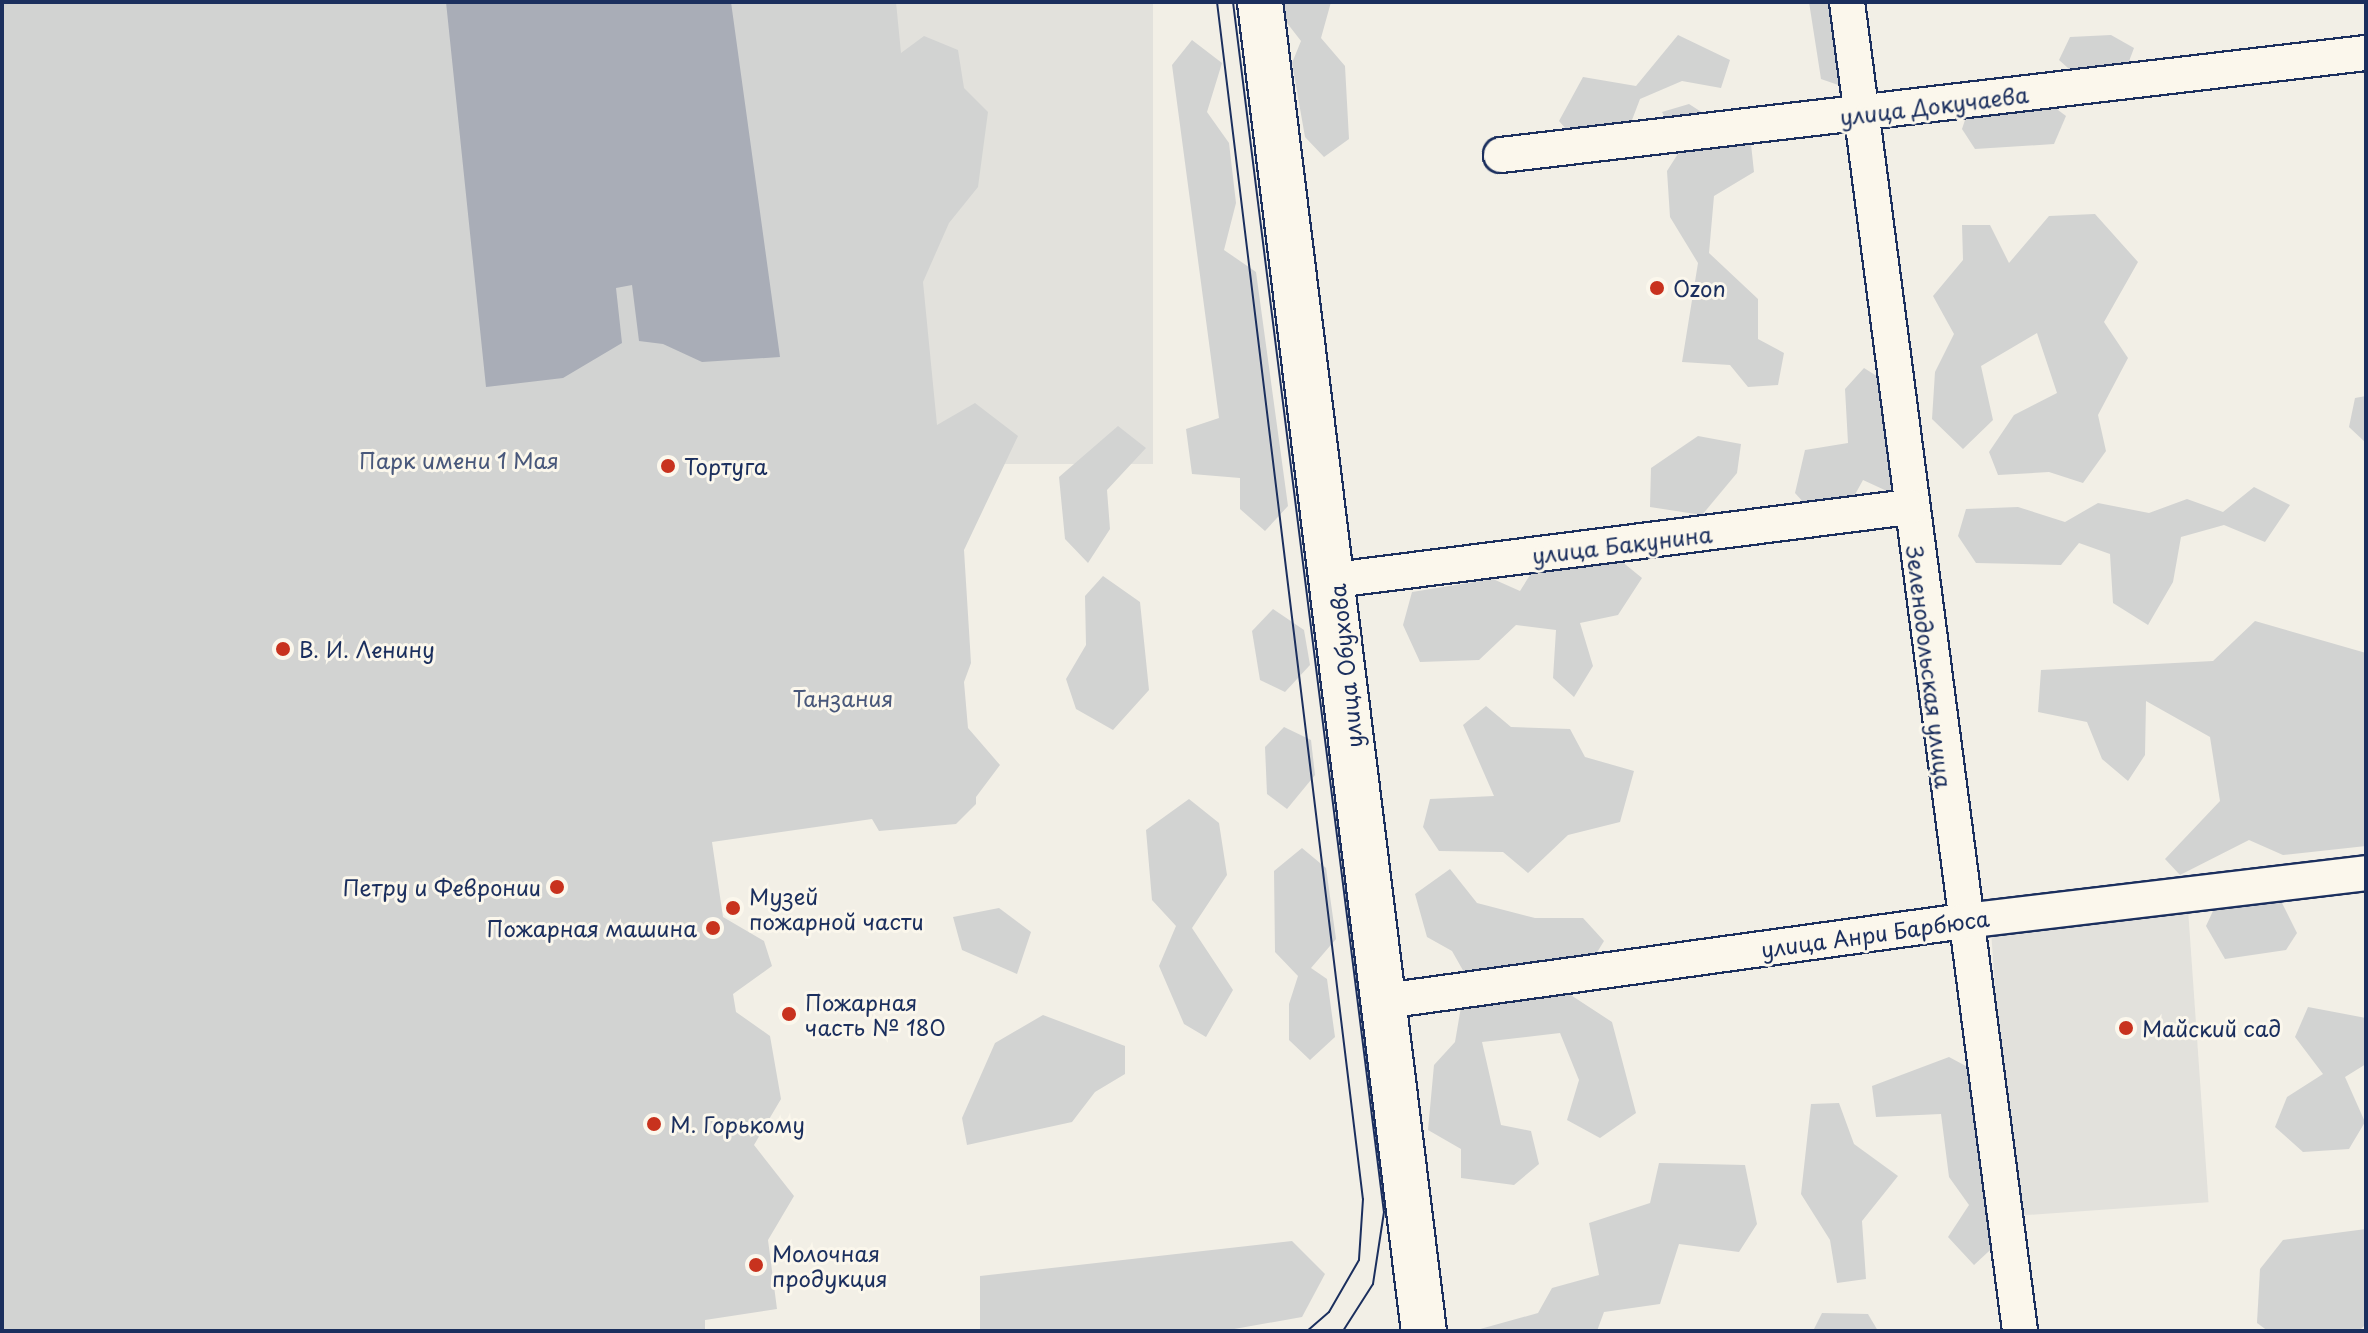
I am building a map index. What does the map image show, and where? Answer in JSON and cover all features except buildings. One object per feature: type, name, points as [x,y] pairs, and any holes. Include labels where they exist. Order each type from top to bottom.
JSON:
[{"type":"street","name":"улица Обухова","points":[[1260,2],[1335,580],[1424,1331]]},
{"type":"street","name":"Зеленодольская улица","points":[[1847,2],[1909,507],[2020,1331]]},
{"type":"street","name":"улица Докучаева","points":[[1501,155],[2366,53]]},
{"type":"street","name":"улица Бакунина","points":[[1335,580],[1909,507]]},
{"type":"street","name":"улица Анри Барбюса","points":[[1385,1001],[1964,921],[2366,873]]},
{"type":"shaded area","points":[[446,2],[731,2],[780,357],[702,362],[663,344],[639,341],[632,285],[616,288],[622,343],[563,378],[486,387]]},
{"type":"shaded area","points":[[896,2],[1153,2],[1153,464],[896,464]]},
{"type":"shaded area","points":[[2188,909],[2209,1202],[2011,1216],[1990,923]]},
{"type":"green space","name":"Парк имени 1 Мая","points":[[2,2],[896,2],[901,53],[924,36],[958,50],[964,88],[988,112],[978,187],[949,223],[923,282],[937,425],[975,403],[1018,436],[964,550],[971,663],[964,682],[968,728],[1000,765],[976,797],[976,804],[956,824],[879,831],[872,819],[712,842],[723,917],[764,941],[772,966],[733,994],[736,1012],[770,1036],[781,1099],[754,1145],[794,1196],[768,1240],[777,1309],[705,1320],[705,1331],[2,1331]]},
{"type":"green space","points":[[1286,2],[1331,2],[1321,38],[1345,66],[1349,139],[1324,157],[1305,137],[1292,63],[1301,41],[1280,14]]},
{"type":"green space","points":[[1809,2],[1848,2],[1847,88],[1821,79]]},
{"type":"green space","points":[[1678,35],[1730,60],[1721,88],[1682,81],[1640,99],[1621,149],[1586,152],[1559,121],[1583,77],[1636,86]]},
{"type":"green space","points":[[2111,35],[2134,48],[2125,72],[2078,77],[2059,60],[2070,37]]},
{"type":"green space","points":[[1192,40],[1222,63],[1207,112],[1229,143],[1236,203],[1224,250],[1256,272],[1288,506],[1265,531],[1240,509],[1240,478],[1192,474],[1186,429],[1219,418],[1172,65]]},
{"type":"green space","points":[[2042,98],[2066,116],[2054,144],[1975,149],[1962,129],[1970,105]]},
{"type":"green space","points":[[1689,104],[1751,144],[1754,172],[1714,196],[1709,253],[1758,299],[1758,339],[1784,353],[1778,385],[1748,387],[1730,365],[1682,362],[1698,263],[1670,217],[1667,171],[1681,149],[1662,112]]},
{"type":"green space","points":[[2095,214],[2138,262],[2104,322],[2128,358],[2098,415],[2106,451],[2083,483],[2049,472],[1998,475],[1989,452],[2014,415],[2057,393],[2037,333],[1981,366],[1993,420],[1963,449],[1932,419],[1935,372],[1954,334],[1933,296],[1963,260],[1962,225],[1990,225],[2009,263],[2049,216]]},
{"type":"green space","points":[[1864,368],[1883,380],[1899,472],[1889,492],[1863,480],[1847,509],[1814,514],[1795,493],[1805,450],[1848,443],[1845,389]]},
{"type":"green space","points":[[2366,396],[2366,443],[2349,427],[2355,398]]},
{"type":"green space","points":[[1118,426],[1146,448],[1107,490],[1110,529],[1088,563],[1065,539],[1059,477]]},
{"type":"green space","points":[[1698,436],[1741,444],[1737,473],[1702,515],[1650,507],[1651,468]]},
{"type":"green space","points":[[2254,487],[2290,505],[2265,542],[2224,525],[2181,537],[2173,582],[2148,625],[2113,603],[2110,554],[2079,543],[2061,565],[1976,563],[1958,536],[1966,509],[2018,507],[2065,522],[2098,503],[2149,513],[2187,499],[2223,512]]},
{"type":"green space","points":[[1615,556],[1642,578],[1618,615],[1580,623],[1593,666],[1574,697],[1553,678],[1556,630],[1516,625],[1479,660],[1420,662],[1403,625],[1412,592],[1493,579],[1520,591],[1535,567]]},
{"type":"green space","points":[[1103,576],[1140,602],[1149,690],[1113,730],[1076,709],[1066,679],[1086,645],[1085,596]]},
{"type":"green space","points":[[1273,609],[1304,630],[1310,665],[1285,692],[1260,680],[1252,631]]},
{"type":"green space","points":[[2255,621],[2366,653],[2366,846],[2283,855],[2249,840],[2180,875],[2165,859],[2220,801],[2210,737],[2146,701],[2145,755],[2128,781],[2102,759],[2087,722],[2038,712],[2041,670],[2213,661]]},
{"type":"green space","points":[[1486,706],[1511,727],[1570,729],[1585,757],[1634,771],[1620,822],[1568,835],[1528,873],[1503,852],[1439,851],[1423,827],[1430,799],[1494,796],[1463,725]]},
{"type":"green space","points":[[1284,727],[1311,740],[1315,775],[1287,809],[1267,794],[1265,747]]},
{"type":"green space","points":[[1189,799],[1219,823],[1227,875],[1192,928],[1233,990],[1206,1037],[1184,1024],[1159,966],[1176,926],[1152,900],[1146,830]]},
{"type":"green space","points":[[1302,848],[1326,868],[1336,939],[1311,968],[1327,979],[1335,1037],[1310,1060],[1289,1040],[1289,1004],[1298,976],[1275,952],[1274,871]]},
{"type":"green space","points":[[1450,869],[1477,903],[1535,918],[1583,918],[1604,941],[1588,967],[1469,981],[1452,951],[1427,937],[1415,894]]},
{"type":"green space","points":[[2278,895],[2297,933],[2286,950],[2225,959],[2206,926],[2219,898]]},
{"type":"green space","points":[[999,908],[1031,932],[1017,974],[962,950],[953,917]]},
{"type":"green space","points":[[1560,988],[1612,1022],[1636,1113],[1600,1138],[1567,1120],[1579,1080],[1560,1033],[1482,1042],[1501,1125],[1531,1131],[1539,1164],[1514,1185],[1461,1178],[1461,1149],[1428,1130],[1434,1065],[1455,1042],[1462,1001]]},
{"type":"green space","points":[[2308,1007],[2366,1018],[2366,1064],[2345,1077],[2365,1122],[2349,1149],[2303,1152],[2275,1127],[2287,1097],[2323,1074],[2295,1037]]},
{"type":"green space","points":[[1043,1015],[1125,1046],[1125,1074],[1095,1092],[1072,1122],[967,1145],[962,1118],[995,1043]]},
{"type":"green space","points":[[1949,1057],[1977,1072],[1996,1182],[1985,1206],[2001,1240],[1974,1265],[1948,1237],[1969,1205],[1949,1177],[1941,1114],[1876,1117],[1872,1086]]},
{"type":"green space","points":[[1839,1103],[1854,1144],[1898,1176],[1862,1221],[1866,1279],[1837,1283],[1830,1240],[1801,1194],[1811,1104]]},
{"type":"green space","points":[[1659,1163],[1745,1165],[1757,1224],[1739,1252],[1679,1244],[1660,1304],[1604,1312],[1597,1331],[1473,1331],[1538,1313],[1552,1288],[1599,1275],[1589,1223],[1650,1203]]},
{"type":"green space","points":[[2366,1229],[2366,1324],[2359,1331],[2268,1331],[2257,1323],[2260,1269],[2283,1240]]},
{"type":"green space","points":[[1292,1241],[1325,1274],[1302,1317],[1223,1331],[980,1331],[980,1276]]},
{"type":"green space","points":[[1822,1313],[1868,1314],[1878,1331],[1813,1331]]},
{"type":"tram line","points":[[1217,2],[1363,1199],[1359,1260],[1329,1312],[1307,1331]]},
{"type":"tram line","points":[[1233,2],[1384,1212],[1373,1284],[1343,1331]]},
{"type":"place","name":"Ozon","points":[[1657,288]]},
{"type":"place","name":"Тортуга","points":[[668,466]]},
{"type":"place","name":"В. И. Ленину","points":[[283,649]]},
{"type":"place","name":"Петру и Февронии","points":[[557,887]]},
{"type":"place","name":"Музей пожарной части","points":[[733,908]]},
{"type":"place","name":"Пожарная машина","points":[[713,928]]},
{"type":"place","name":"Пожарная часть № 180","points":[[789,1014]]},
{"type":"place","name":"Майский сад","points":[[2126,1028]]},
{"type":"place","name":"М. Горькому","points":[[654,1124]]},
{"type":"place","name":"Молочная продукция","points":[[756,1265]]},
{"type":"park label","name":"Танзания","points":[[843,698]]}]
